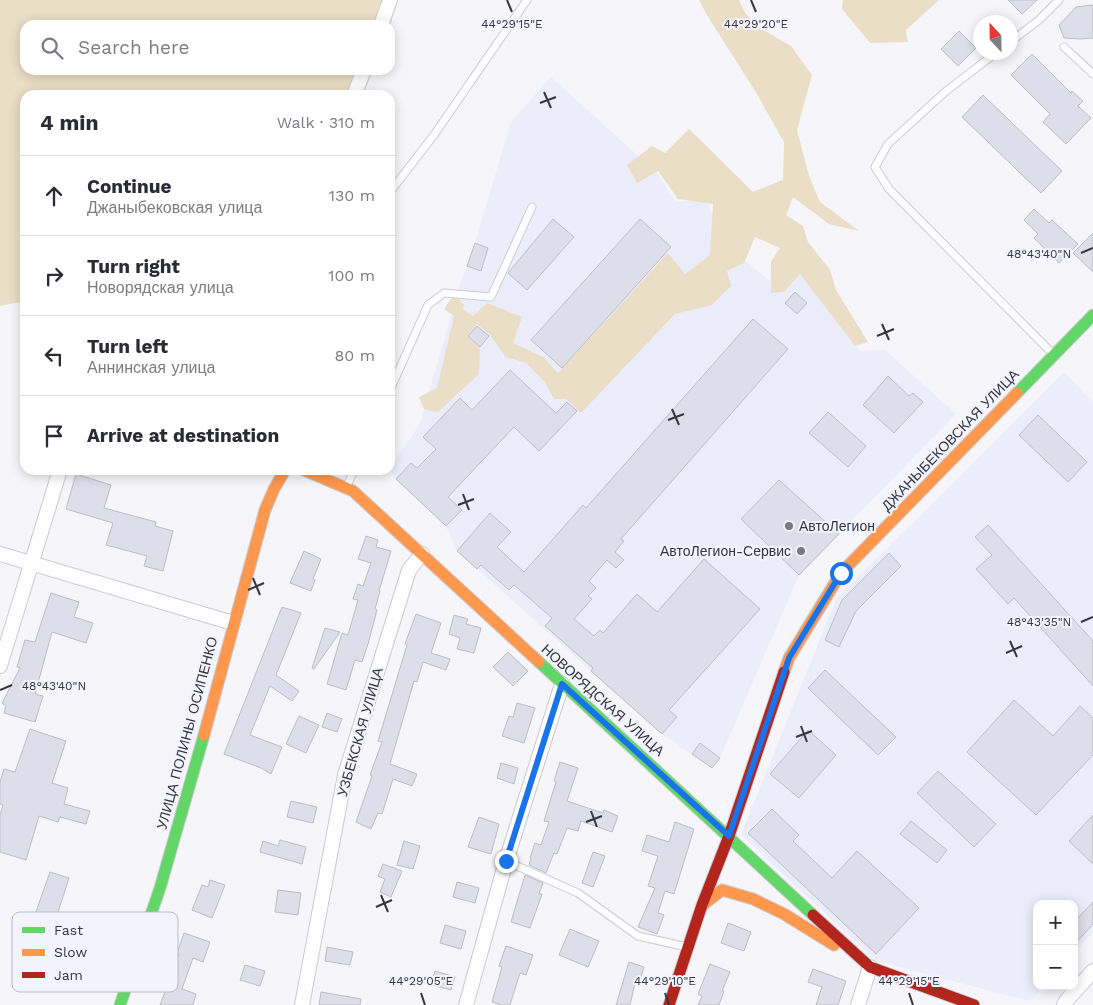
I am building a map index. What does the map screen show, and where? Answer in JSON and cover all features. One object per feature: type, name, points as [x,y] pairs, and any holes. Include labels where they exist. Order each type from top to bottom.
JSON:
[{"type":"street","points":[[383,20],[390,0]]},
{"type":"street","points":[[356,90],[362,75]]},
{"type":"street","name":"ДЖАНЫБЕКОВСКАЯ УЛИЦА","points":[[669,1005],[789,658],[841,573],[1093,315]]},
{"type":"street","points":[[0,666],[58,475]]},
{"type":"street","name":"УЛИЦА ПОЛИНЫ ОСИПЕНКО","points":[[152,912],[268,504],[276,481],[281,475]]},
{"type":"street","name":"НОВОРЯДСКАЯ УЛИЦА","points":[[316,475],[353,491],[870,967]]},
{"type":"street","points":[[0,554],[233,623]]},
{"type":"street","name":"УЗБЕКСКАЯ УЛИЦА","points":[[302,1005],[345,775],[409,570],[422,554]]},
{"type":"street","points":[[466,1005],[506,861],[562,684]]},
{"type":"street","name":"НОВОРЯДСКАЯ УЛИЦА","points":[[702,905],[722,890],[752,899],[784,914],[870,967],[974,1005]]},
{"type":"street","points":[[858,1005],[870,967]]},
{"type":"street","points":[[1064,1005],[1093,971]]},
{"type":"street","name":"УЛИЦА ПОЛИНЫ ОСИПЕНКО","points":[[120,1005],[125,992]]},
{"type":"lane","points":[[395,185],[434,134],[527,0]]},
{"type":"lane","points":[[1018,36],[1039,20],[1060,0]]},
{"type":"lane","points":[[1064,47],[1093,74]]},
{"type":"lane","points":[[987,60],[945,92],[888,144],[875,167],[889,189],[1054,355]]},
{"type":"lane","points":[[395,379],[428,305],[444,293],[491,297],[532,206]]},
{"type":"lane","points":[[346,488],[352,475]]},
{"type":"lane","points":[[506,861],[578,893],[638,936],[688,947]]},
{"type":"shaded area","points":[[0,0],[384,0],[383,3],[392,20],[20,20],[20,75],[371,75],[365,90],[20,90],[20,302],[0,306]]},
{"type":"shaded area","points":[[699,0],[739,0],[746,14],[760,28],[791,46],[812,75],[797,130],[809,176],[820,202],[859,231],[829,224],[793,197],[786,215],[803,226],[808,242],[830,270],[836,290],[868,342],[855,346],[800,274],[784,292],[771,293],[771,262],[780,248],[755,237],[744,263],[727,271],[731,286],[712,305],[675,314],[581,413],[566,399],[554,399],[544,381],[526,363],[506,357],[490,335],[477,324],[467,336],[480,348],[479,374],[438,412],[424,409],[419,397],[437,388],[454,316],[444,309],[454,294],[464,305],[463,309],[473,316],[487,303],[522,317],[513,343],[543,357],[558,373],[668,253],[685,274],[710,255],[713,204],[678,199],[658,171],[637,183],[627,165],[652,146],[665,153],[689,129],[753,192],[783,180],[784,142]]},
{"type":"shaded area","points":[[843,0],[939,0],[906,30],[908,42],[870,43],[842,9]]},
{"type":"shaded area","points":[[551,77],[658,174],[675,201],[706,201],[729,247],[783,292],[800,274],[860,351],[885,350],[956,414],[799,575],[720,758],[712,768],[662,734],[457,551],[446,526],[394,475],[395,461],[420,424],[458,291],[475,243],[511,122]]},
{"type":"shaded area","points":[[1064,372],[1093,402],[1093,932],[1078,949],[1078,900],[1033,900],[1033,990],[1040,990],[1030,1001],[876,961],[741,835],[836,599]]},
{"type":"building","points":[[1008,0],[1037,0],[1022,14]]},
{"type":"building","points":[[1093,5],[1093,38],[1064,38],[1059,25],[1076,7]]},
{"type":"building","points":[[959,31],[973,45],[973,51],[958,66],[941,49]]},
{"type":"building","points":[[1032,54],[1071,93],[1072,91],[1083,101],[1078,106],[1091,118],[1066,144],[1043,122],[1050,114],[1011,75]]},
{"type":"building","points":[[983,95],[1062,171],[1041,193],[962,117]]},
{"type":"building","points":[[1034,209],[1049,223],[1052,220],[1078,244],[1059,263],[1034,238],[1038,234],[1024,220]]},
{"type":"building","points":[[553,219],[574,237],[527,290],[508,273]]},
{"type":"building","points":[[640,219],[671,247],[562,368],[531,340]]},
{"type":"building","points":[[1093,233],[1093,272],[1073,253]]},
{"type":"building","points":[[475,243],[488,248],[481,271],[467,266]]},
{"type":"building","points":[[795,292],[807,303],[797,314],[785,303]]},
{"type":"building","points":[[753,319],[788,349],[621,539],[624,541],[615,552],[624,560],[616,568],[607,560],[589,581],[596,588],[588,596],[592,599],[574,619],[594,636],[600,630],[603,633],[637,594],[657,612],[704,559],[760,609],[669,710],[677,717],[662,734],[591,671],[593,668],[545,626],[552,618],[514,585],[509,590],[481,565],[477,569],[457,551],[490,513],[511,532],[497,547],[524,572],[583,505],[586,508]]},
{"type":"building","points":[[477,326],[489,336],[480,347],[468,336]]},
{"type":"building","points":[[510,370],[556,413],[567,402],[577,411],[539,451],[514,427],[448,497],[462,510],[446,526],[396,479],[411,463],[417,468],[436,449],[423,437],[460,398],[472,410]]},
{"type":"building","points":[[888,376],[909,396],[913,393],[923,402],[894,433],[863,405]]},
{"type":"building","points":[[828,412],[866,446],[848,467],[809,433]]},
{"type":"building","points":[[1038,415],[1087,462],[1068,482],[1019,435]]},
{"type":"building","points":[[76,475],[111,485],[104,508],[156,522],[155,526],[173,531],[163,571],[144,566],[147,556],[106,545],[113,523],[66,509]]},
{"type":"building","name":"АвтоЛегион","points":[[779,480],[839,534],[799,575],[741,519]]},
{"type":"building","points":[[988,525],[1093,641],[1093,686],[1014,598],[1008,604],[976,569],[992,555],[975,537]]},
{"type":"building","points":[[366,536],[378,540],[376,547],[391,551],[379,591],[375,609],[377,610],[368,644],[362,662],[355,660],[346,690],[327,684],[342,633],[348,635],[358,600],[353,599],[358,584],[363,586],[371,563],[358,559]]},
{"type":"building","points":[[304,551],[321,559],[313,579],[315,580],[311,591],[290,583]]},
{"type":"building","points":[[889,553],[901,566],[856,611],[839,647],[825,640],[842,600]]},
{"type":"building","points":[[51,593],[79,602],[74,617],[93,623],[86,643],[52,632],[35,694],[43,696],[35,722],[4,713],[6,706],[2,703],[20,668],[17,667],[25,640],[35,642]]},
{"type":"building","points":[[282,607],[301,613],[276,675],[299,691],[292,701],[270,686],[250,735],[282,747],[271,774],[261,768],[224,754]]},
{"type":"building","points":[[416,614],[441,623],[431,653],[450,659],[446,670],[423,662],[417,682],[414,681],[390,764],[417,774],[412,786],[393,779],[382,814],[378,813],[371,829],[356,822],[382,742],[378,741],[407,645],[405,644]]},
{"type":"building","points":[[454,615],[468,619],[466,624],[481,628],[474,653],[457,649],[460,638],[449,634]]},
{"type":"building","points":[[325,628],[340,632],[314,669],[312,668]]},
{"type":"building","points":[[508,652],[528,671],[513,686],[493,667]]},
{"type":"building","points":[[825,670],[896,737],[878,755],[808,688]]},
{"type":"building","points":[[1014,700],[1053,736],[1080,706],[1093,718],[1093,755],[1036,815],[967,752]]},
{"type":"building","points":[[517,703],[535,708],[524,743],[502,736],[509,716],[513,717]]},
{"type":"building","points":[[327,713],[342,719],[337,732],[322,727]]},
{"type":"building","points":[[299,716],[319,725],[306,753],[286,744]]},
{"type":"building","points":[[30,729],[66,741],[52,783],[68,788],[64,804],[90,811],[86,824],[60,817],[58,822],[39,816],[26,860],[0,852],[0,815],[3,805],[0,804],[0,782],[4,769],[15,772]]},
{"type":"building","points":[[808,730],[836,755],[799,798],[770,774]]},
{"type":"building","points":[[700,743],[720,758],[712,768],[692,754]]},
{"type":"building","points":[[560,762],[578,768],[567,801],[603,813],[604,810],[618,816],[612,832],[581,821],[578,831],[567,828],[557,854],[554,853],[546,873],[529,865],[535,843],[541,845],[549,822],[544,821]]},
{"type":"building","points":[[501,763],[518,768],[514,784],[497,778]]},
{"type":"building","points":[[938,771],[996,824],[974,847],[917,793]]},
{"type":"building","points":[[291,801],[317,807],[313,823],[287,817]]},
{"type":"building","points":[[772,809],[799,835],[793,841],[832,878],[857,851],[919,908],[876,954],[748,833]]},
{"type":"building","points":[[1093,815],[1093,864],[1069,841]]},
{"type":"building","points":[[479,817],[499,824],[491,854],[468,847]]},
{"type":"building","points":[[911,821],[947,850],[937,863],[900,834]]},
{"type":"building","points":[[675,822],[694,829],[674,894],[665,891],[658,913],[664,915],[657,934],[638,927],[655,888],[648,886],[658,856],[642,851],[647,835],[669,842]]},
{"type":"building","points":[[280,840],[306,847],[302,864],[260,852],[263,841],[278,846]]},
{"type":"building","points":[[404,841],[420,846],[413,869],[397,865]]},
{"type":"building","points":[[593,852],[605,856],[593,887],[582,883]]},
{"type":"building","points":[[383,864],[402,871],[391,897],[380,892],[385,879],[378,876]]},
{"type":"building","points":[[50,872],[69,878],[58,912],[36,912]]},
{"type":"building","points":[[525,875],[543,883],[539,894],[542,894],[530,928],[511,922]]},
{"type":"building","points":[[210,880],[225,885],[212,918],[192,910],[202,885],[208,887]]},
{"type":"building","points":[[457,882],[479,888],[475,903],[453,897]]},
{"type":"building","points":[[278,890],[301,893],[298,915],[275,912]]},
{"type":"building","points":[[1093,902],[1093,924],[1078,941],[1078,918]]},
{"type":"building","points":[[728,923],[751,932],[744,951],[721,943]]},
{"type":"building","points":[[445,925],[466,931],[461,949],[440,943]]},
{"type":"building","points":[[570,929],[599,941],[588,967],[559,955]]},
{"type":"building","points":[[184,933],[210,942],[203,962],[193,958],[182,989],[196,994],[193,1005],[160,1005],[165,992],[178,992],[178,950]]},
{"type":"building","points":[[506,946],[533,955],[526,975],[520,973],[510,1005],[501,1005],[492,1002],[502,967],[499,966]]},
{"type":"building","points":[[327,947],[353,952],[350,965],[325,961]]},
{"type":"building","points":[[629,962],[644,967],[639,984],[635,983],[630,1005],[616,1005]]},
{"type":"building","points":[[710,964],[730,972],[722,991],[724,991],[719,1005],[698,1005],[702,996],[698,994]]},
{"type":"building","points":[[245,965],[265,971],[260,986],[240,980]]},
{"type":"building","points":[[813,969],[846,981],[838,1005],[816,1005],[822,987],[808,982]]},
{"type":"building","points":[[435,971],[455,977],[451,990],[431,985]]},
{"type":"building","points":[[321,992],[361,999],[360,1005],[319,1005]]},
{"type":"traffic: fast","points":[[1017,393],[1093,315]]},
{"type":"traffic: fast","points":[[539,662],[813,915]]},
{"type":"traffic: fast","points":[[152,912],[204,735]]},
{"type":"traffic: fast","points":[[120,1005],[124,992]]},
{"type":"traffic: slow","points":[[784,672],[789,658],[841,573],[1017,393]]},
{"type":"traffic: slow","points":[[204,735],[265,510],[282,475]]},
{"type":"traffic: slow","points":[[316,475],[353,491],[539,662]]},
{"type":"traffic: slow","points":[[703,905],[722,890],[753,899],[784,914],[834,945]]},
{"type":"traffic: jam","points":[[669,1005],[702,905],[729,836],[784,672]]},
{"type":"traffic: jam","points":[[813,915],[870,967],[974,1005]]},
{"type":"place","name":"АвтоЛегион","points":[[789,526]]},
{"type":"place","name":"АвтоЛегион-Сервис","points":[[801,551]]},
{"type":"route","points":[[506,861],[562,684],[729,836],[789,658],[841,573]]}]
